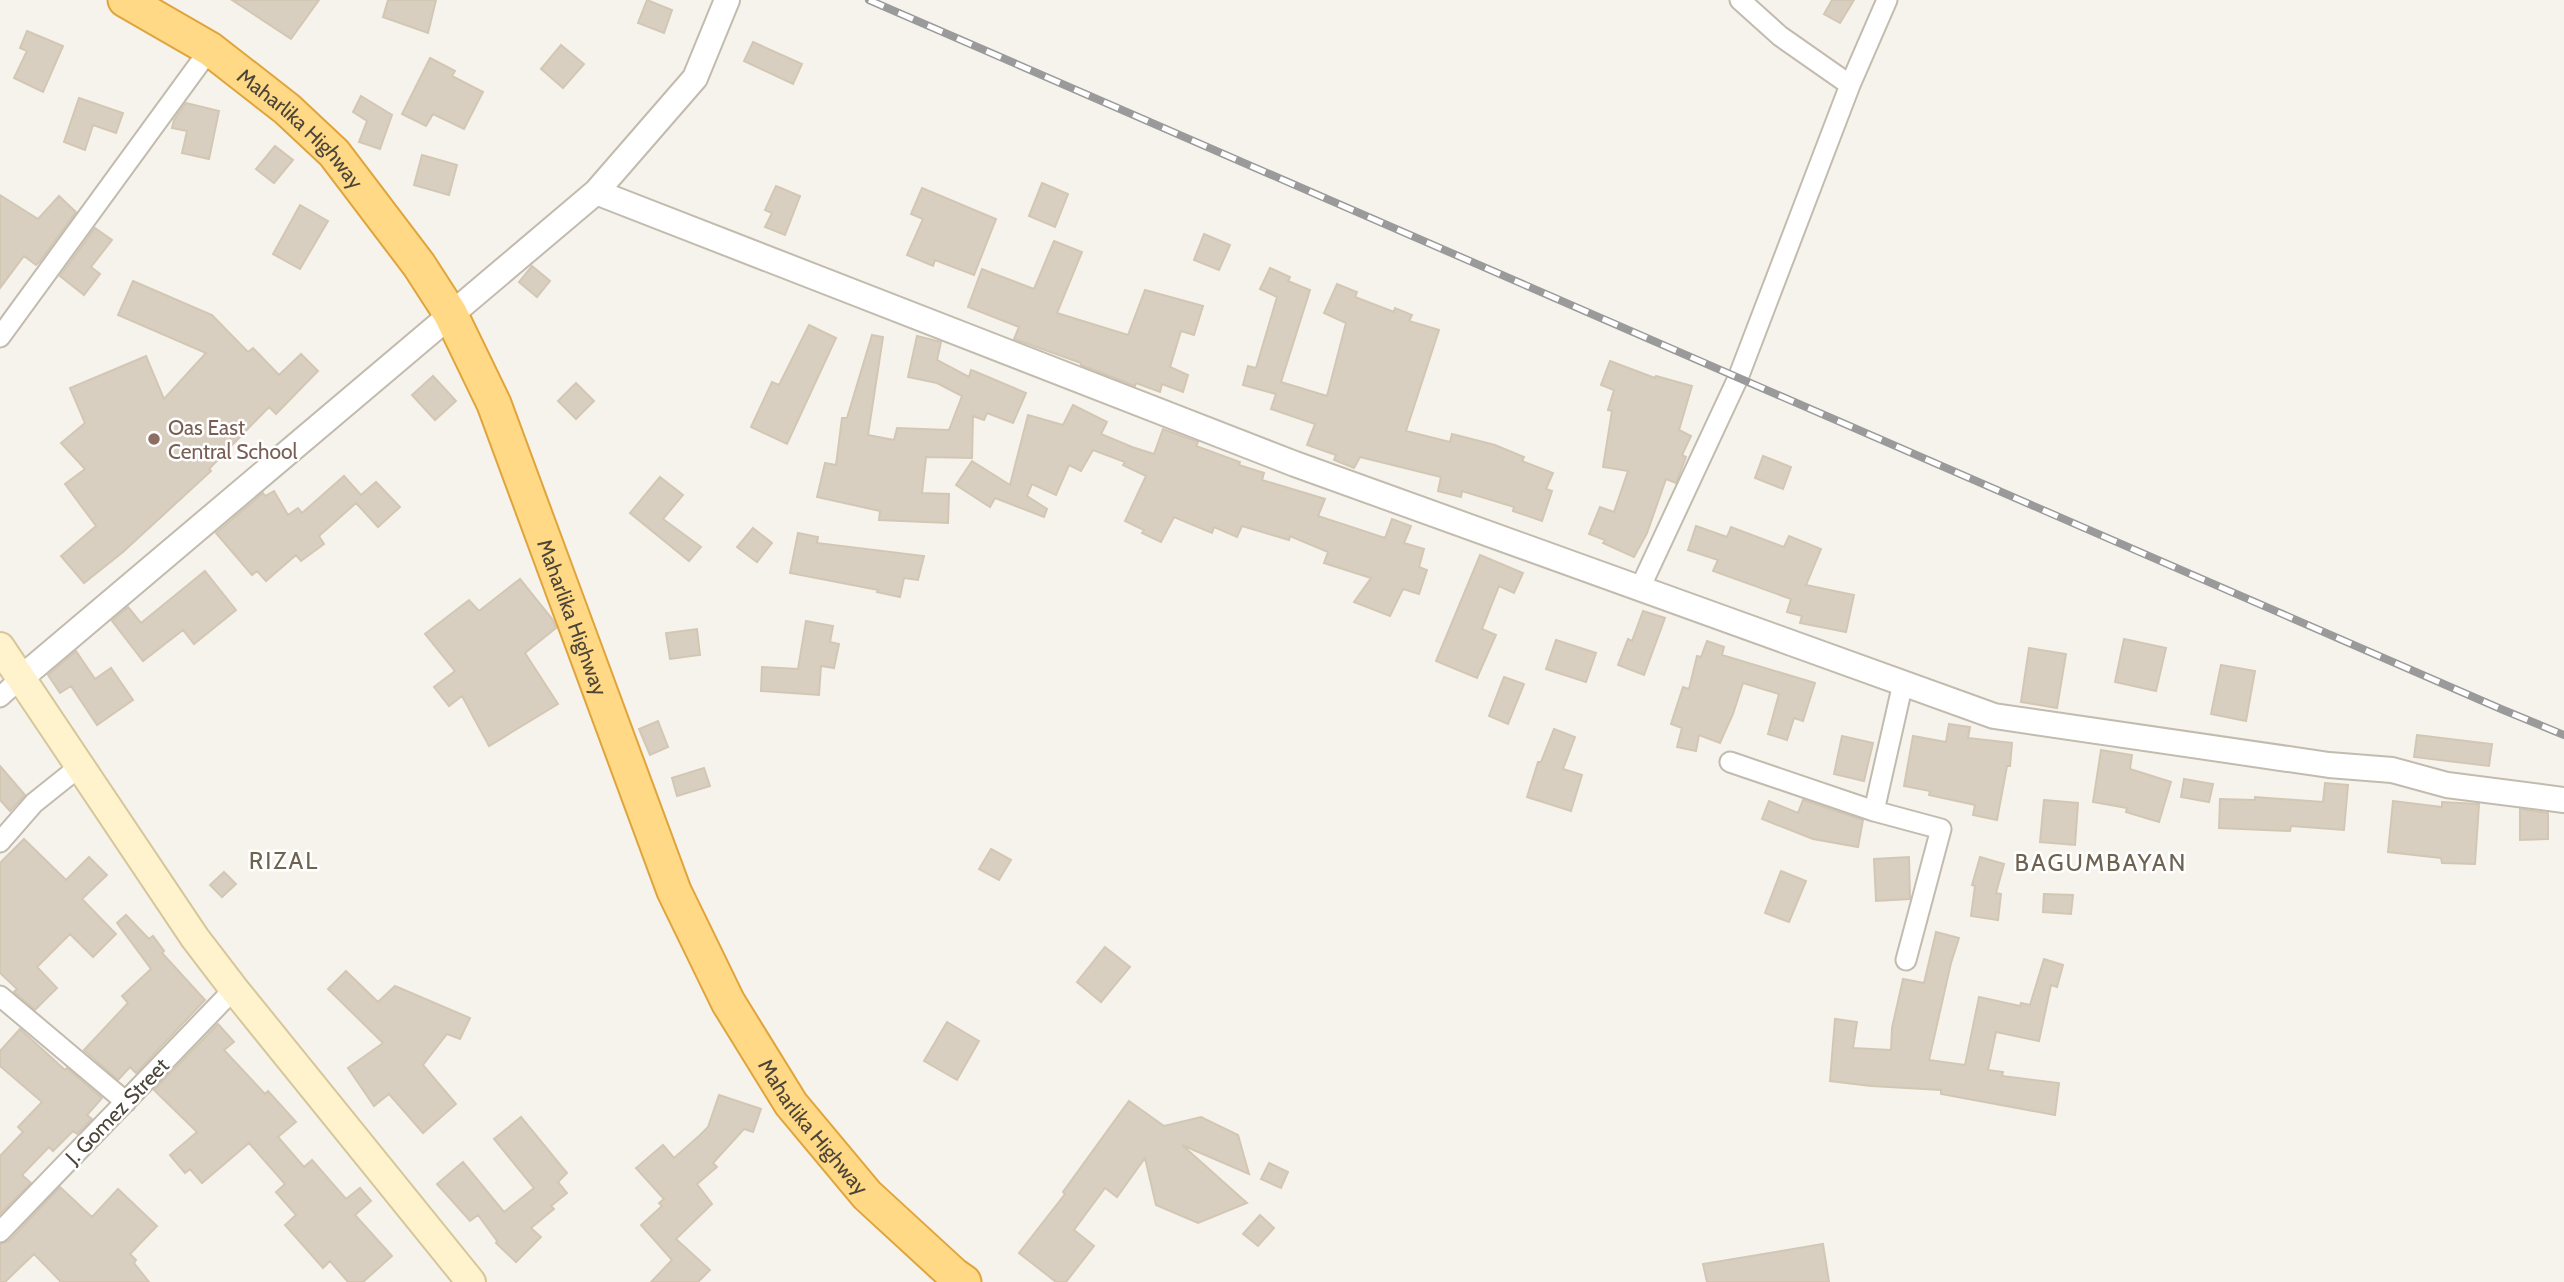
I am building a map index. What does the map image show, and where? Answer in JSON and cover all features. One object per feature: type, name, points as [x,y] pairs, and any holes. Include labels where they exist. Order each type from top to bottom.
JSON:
[{"type":"highway","name":"Maharlika Highway","points":[[125,0],[210,49],[287,110],[334,153],[384,216],[450,313],[494,404],[674,891],[728,1002],[791,1104],[867,1195],[964,1282]]},
{"type":"main road","points":[[5,668],[79,767],[195,938],[471,1282]]},
{"type":"street","points":[[5,668],[450,313],[596,192],[695,78],[727,0]]},
{"type":"street","points":[[1740,0],[1780,36],[1850,85]]},
{"type":"street","points":[[1640,588],[1738,378],[1850,85],[1887,0]]},
{"type":"street","points":[[0,337],[210,49]]},
{"type":"street","points":[[596,192],[1295,464],[1994,716],[2329,765],[2392,770],[2447,785],[2564,800]]},
{"type":"street","points":[[1874,811],[1903,684]]},
{"type":"street","points":[[1731,762],[1874,811],[1941,829],[1906,960]]},
{"type":"street","points":[[0,842],[34,803],[79,767]]},
{"type":"street","name":"J. Gomez Street","points":[[0,1232],[234,989]]},
{"type":"street","points":[[0,996],[126,1102]]},
{"type":"building","points":[[232,0],[319,0],[291,39]]},
{"type":"building","points":[[388,0],[436,0],[428,33],[383,17]]},
{"type":"building","points":[[647,0],[672,10],[664,33],[638,23]]},
{"type":"building","points":[[1832,0],[1854,0],[1840,23],[1824,14]]},
{"type":"building","points":[[27,31],[63,46],[43,92],[14,78],[27,51],[20,48]]},
{"type":"building","points":[[753,42],[802,64],[793,84],[744,61]]},
{"type":"building","points":[[561,45],[584,64],[563,88],[541,69]]},
{"type":"building","points":[[430,58],[455,71],[452,76],[483,92],[464,129],[433,114],[426,126],[402,114]]},
{"type":"building","points":[[361,96],[392,115],[380,149],[359,142],[367,121],[353,112]]},
{"type":"building","points":[[79,98],[123,113],[116,133],[93,125],[85,150],[64,142]]},
{"type":"building","points":[[186,103],[219,111],[209,159],[182,153],[187,131],[172,128],[174,120]]},
{"type":"building","points":[[275,146],[293,160],[274,183],[256,169]]},
{"type":"building","points":[[422,155],[457,165],[449,195],[414,185]]},
{"type":"building","points":[[1042,183],[1068,194],[1055,227],[1029,216]]},
{"type":"building","points":[[776,186],[800,196],[785,235],[765,227],[772,213],[765,210]]},
{"type":"building","points":[[922,188],[996,219],[974,275],[935,260],[933,266],[907,255],[923,219],[911,214]]},
{"type":"building","points":[[0,195],[38,219],[59,196],[76,212],[36,265],[24,256],[0,288]]},
{"type":"building","points":[[300,205],[328,221],[300,269],[273,254]]},
{"type":"building","points":[[95,228],[112,240],[91,267],[100,274],[84,295],[60,276]]},
{"type":"building","points":[[1204,234],[1230,245],[1219,270],[1194,260]]},
{"type":"building","points":[[1054,241],[1082,252],[1057,313],[1128,335],[1145,290],[1203,306],[1194,335],[1181,331],[1170,367],[1188,375],[1183,392],[1162,384],[1160,392],[1136,383],[1135,386],[1014,339],[1019,327],[968,307],[982,269],[1034,289]]},
{"type":"building","points":[[532,266],[550,281],[537,297],[519,282]]},
{"type":"building","points":[[1270,268],[1290,277],[1288,281],[1310,290],[1281,382],[1327,396],[1346,323],[1324,313],[1337,284],[1357,292],[1355,297],[1394,312],[1395,308],[1412,315],[1409,321],[1439,330],[1406,431],[1450,442],[1452,434],[1495,445],[1524,457],[1522,461],[1553,473],[1546,489],[1552,491],[1542,521],[1513,511],[1514,507],[1462,491],[1461,497],[1438,491],[1441,477],[1360,457],[1354,468],[1334,460],[1336,455],[1307,445],[1315,424],[1271,409],[1276,394],[1243,385],[1248,366],[1256,368],[1277,297],[1260,289]]},
{"type":"building","points":[[133,281],[212,315],[248,352],[253,348],[279,375],[301,354],[318,371],[276,414],[269,407],[209,469],[211,471],[123,552],[84,583],[61,556],[96,526],[65,484],[85,469],[61,443],[85,423],[70,388],[146,356],[164,399],[206,353],[118,315]]},
{"type":"building","points":[[809,325],[836,338],[787,444],[751,427],[772,382],[779,385]]},
{"type":"building","points":[[872,335],[883,337],[868,435],[894,440],[897,428],[949,430],[962,396],[937,383],[908,377],[917,336],[941,342],[937,360],[969,377],[971,370],[1026,393],[1013,423],[987,413],[984,420],[973,416],[972,458],[926,457],[922,493],[949,494],[948,523],[879,520],[880,511],[817,497],[825,463],[836,465],[842,418],[847,418]]},
{"type":"building","points":[[1610,361],[1655,378],[1656,376],[1692,386],[1679,430],[1691,436],[1682,455],[1686,457],[1676,483],[1666,479],[1647,533],[1634,557],[1589,534],[1600,507],[1614,512],[1628,471],[1603,467],[1612,411],[1608,410],[1614,390],[1601,385]]},
{"type":"building","points":[[433,376],[456,401],[435,420],[412,395]]},
{"type":"building","points":[[576,383],[594,401],[576,419],[558,401]]},
{"type":"building","points":[[1073,405],[1107,422],[1101,434],[1132,447],[1154,454],[1163,429],[1198,442],[1196,446],[1240,462],[1239,465],[1264,473],[1262,480],[1325,499],[1318,516],[1385,538],[1392,519],[1411,526],[1404,543],[1424,549],[1419,567],[1427,570],[1419,594],[1403,589],[1390,616],[1354,602],[1371,578],[1324,563],[1328,552],[1290,536],[1289,540],[1242,526],[1237,537],[1214,527],[1212,533],[1174,517],[1161,542],[1125,521],[1146,476],[1123,465],[1125,462],[1093,450],[1081,471],[1069,465],[1056,495],[1032,484],[1027,496],[1047,509],[1044,517],[995,498],[990,507],[956,485],[972,461],[1010,485],[1028,415],[1063,425]]},
{"type":"building","points":[[1763,456],[1791,467],[1783,489],[1755,478]]},
{"type":"building","points":[[344,476],[361,495],[376,482],[400,507],[378,527],[356,503],[319,536],[324,544],[301,561],[296,555],[266,581],[257,571],[252,575],[216,533],[263,493],[265,496],[274,491],[288,515],[298,508],[302,513]]},
{"type":"building","points":[[660,477],[683,495],[663,519],[701,547],[689,561],[630,513]]},
{"type":"building","points":[[1696,526],[1727,537],[1731,527],[1784,547],[1789,536],[1821,549],[1806,585],[1854,595],[1846,632],[1800,623],[1802,616],[1787,612],[1791,599],[1713,571],[1718,560],[1688,550]]},
{"type":"building","points":[[753,528],[772,543],[757,562],[737,547]]},
{"type":"building","points":[[798,533],[818,537],[817,543],[924,556],[918,580],[904,578],[900,597],[877,592],[878,590],[790,573]]},
{"type":"building","points":[[1480,555],[1523,573],[1514,593],[1499,586],[1482,629],[1496,635],[1477,678],[1436,661]]},
{"type":"building","points":[[205,571],[236,610],[194,644],[183,630],[143,661],[112,621],[128,607],[141,623]]},
{"type":"building","points":[[520,579],[553,620],[556,628],[525,653],[558,704],[489,746],[462,696],[449,706],[434,687],[455,671],[425,634],[469,600],[479,611]]},
{"type":"building","points":[[1643,611],[1665,618],[1644,675],[1618,665],[1628,639],[1632,641]]},
{"type":"building","points":[[806,621],[833,626],[830,642],[839,644],[834,668],[821,666],[819,695],[761,691],[762,667],[798,669]]},
{"type":"building","points":[[697,629],[700,655],[670,659],[666,633]]},
{"type":"building","points":[[2124,639],[2166,648],[2156,691],[2115,682]]},
{"type":"building","points":[[1556,640],[1596,653],[1586,682],[1546,669]]},
{"type":"building","points":[[1707,641],[1724,647],[1722,655],[1815,683],[1803,721],[1794,718],[1787,740],[1768,734],[1779,694],[1743,683],[1720,743],[1699,735],[1696,751],[1677,747],[1682,728],[1671,724],[1683,687],[1689,689],[1697,656],[1701,657]]},
{"type":"building","points":[[2029,648],[2066,654],[2057,708],[2021,702]]},
{"type":"building","points":[[76,651],[95,679],[111,668],[133,700],[97,725],[71,686],[60,693],[48,675]]},
{"type":"building","points":[[2221,665],[2255,671],[2246,721],[2211,714]]},
{"type":"building","points":[[1504,677],[1524,684],[1508,724],[1489,716]]},
{"type":"building","points":[[658,721],[668,747],[650,755],[639,729]]},
{"type":"building","points":[[1949,724],[1970,727],[1968,738],[2012,743],[2010,766],[2007,766],[1997,820],[1973,815],[1975,805],[1929,795],[1930,791],[1904,786],[1913,736],[1946,742]]},
{"type":"building","points":[[1554,729],[1575,737],[1563,769],[1582,775],[1571,811],[1527,797],[1538,762],[1541,762]]},
{"type":"building","points":[[2417,735],[2492,744],[2489,766],[2414,757]]},
{"type":"building","points":[[1842,736],[1873,743],[1864,781],[1834,774]]},
{"type":"building","points":[[2101,750],[2132,755],[2130,769],[2171,782],[2159,822],[2126,812],[2127,808],[2093,802]]},
{"type":"building","points":[[0,766],[25,795],[10,811],[0,800]]},
{"type":"building","points":[[704,768],[710,786],[677,796],[672,778]]},
{"type":"building","points":[[2184,779],[2213,784],[2209,802],[2181,797]]},
{"type":"building","points":[[2325,783],[2348,785],[2344,830],[2291,826],[2290,831],[2219,828],[2220,799],[2255,800],[2255,797],[2323,802]]},
{"type":"building","points":[[1803,800],[1863,820],[1858,847],[1813,839],[1762,819],[1769,801],[1798,813]]},
{"type":"building","points":[[2044,800],[2078,803],[2075,845],[2040,842]]},
{"type":"building","points":[[2393,801],[2442,807],[2442,802],[2479,804],[2475,864],[2442,863],[2441,858],[2388,852]]},
{"type":"building","points":[[2520,809],[2548,813],[2548,839],[2520,840]]},
{"type":"building","points":[[24,839],[66,880],[89,857],[107,875],[82,899],[116,934],[93,957],[70,934],[37,967],[57,988],[35,1010],[14,992],[17,989],[0,973],[0,863]]},
{"type":"building","points":[[991,849],[1011,860],[999,880],[979,869]]},
{"type":"building","points":[[1909,857],[1910,899],[1876,901],[1874,859]]},
{"type":"building","points":[[1980,857],[2004,864],[1996,893],[2001,894],[1998,920],[1971,916],[1975,886],[1972,885]]},
{"type":"building","points":[[1781,871],[1806,881],[1789,922],[1765,913]]},
{"type":"building","points":[[224,872],[236,884],[222,897],[210,885]]},
{"type":"building","points":[[2044,894],[2073,895],[2071,914],[2043,912]]},
{"type":"building","points":[[126,915],[149,939],[153,936],[164,951],[162,953],[205,1000],[136,1073],[130,1067],[118,1080],[84,1050],[128,1003],[122,996],[151,969],[117,923]]},
{"type":"building","points":[[1936,932],[1959,938],[1929,1060],[1965,1065],[1979,997],[2020,1006],[2021,1003],[2030,1005],[2044,959],[2063,965],[2057,987],[2051,985],[2039,1041],[1996,1032],[1988,1070],[2003,1072],[2002,1076],[2059,1083],[2055,1115],[1941,1094],[1941,1090],[1830,1081],[1835,1019],[1857,1022],[1853,1048],[1891,1050],[1892,1028],[1903,979],[1924,983]]},
{"type":"building","points":[[1105,947],[1130,967],[1101,1002],[1077,982]]},
{"type":"building","points":[[346,971],[378,1002],[395,986],[470,1018],[460,1039],[447,1034],[423,1065],[456,1104],[423,1133],[389,1094],[374,1106],[348,1068],[383,1043],[328,989]]},
{"type":"building","points":[[947,1022],[979,1041],[957,1080],[924,1061]]},
{"type":"building","points":[[218,1024],[234,1042],[224,1050],[265,1094],[268,1091],[296,1122],[278,1137],[304,1167],[312,1160],[346,1199],[360,1188],[371,1201],[355,1215],[392,1256],[363,1282],[348,1282],[330,1261],[323,1268],[285,1225],[296,1215],[276,1192],[285,1184],[249,1143],[202,1183],[190,1169],[185,1173],[170,1155],[197,1132],[154,1090]]},
{"type":"building","points":[[20,1029],[65,1070],[67,1068],[102,1098],[87,1115],[92,1119],[77,1134],[73,1131],[53,1151],[49,1147],[22,1175],[31,1183],[0,1214],[0,1156],[23,1132],[18,1127],[42,1102],[0,1066],[0,1051]]},
{"type":"building","points":[[719,1095],[761,1109],[753,1132],[744,1129],[713,1163],[717,1167],[697,1184],[712,1204],[676,1239],[710,1270],[698,1282],[651,1282],[672,1260],[641,1225],[662,1206],[659,1203],[664,1199],[636,1168],[663,1145],[674,1158],[708,1127]]},
{"type":"building","points":[[1129,1101],[1164,1126],[1201,1117],[1238,1135],[1249,1174],[1182,1145],[1247,1203],[1198,1223],[1156,1205],[1145,1158],[1117,1197],[1105,1188],[1074,1230],[1094,1246],[1066,1282],[1056,1282],[1019,1253],[1065,1194],[1063,1192]]},
{"type":"building","points":[[521,1117],[567,1173],[558,1182],[567,1193],[551,1206],[554,1209],[531,1228],[541,1237],[516,1262],[496,1243],[478,1215],[470,1221],[437,1184],[463,1162],[504,1212],[534,1188],[494,1139]]},
{"type":"building","points":[[1269,1163],[1288,1172],[1281,1188],[1261,1179]]},
{"type":"building","points":[[60,1187],[92,1217],[118,1189],[157,1226],[130,1254],[149,1282],[61,1282],[34,1254],[5,1282],[0,1282],[0,1244],[9,1241]]},
{"type":"building","points":[[1260,1215],[1274,1228],[1258,1246],[1243,1234]]},
{"type":"building","points":[[1823,1244],[1829,1282],[1707,1282],[1703,1264]]},
{"type":"railway","points":[[869,0],[2564,735]]},
{"type":"place","name":"Oas East Central School","points":[[154,439]]},
{"type":"district","name":"RIZAL","points":[[284,860]]},
{"type":"district","name":"BAGUMBAYAN","points":[[2101,862]]}]
